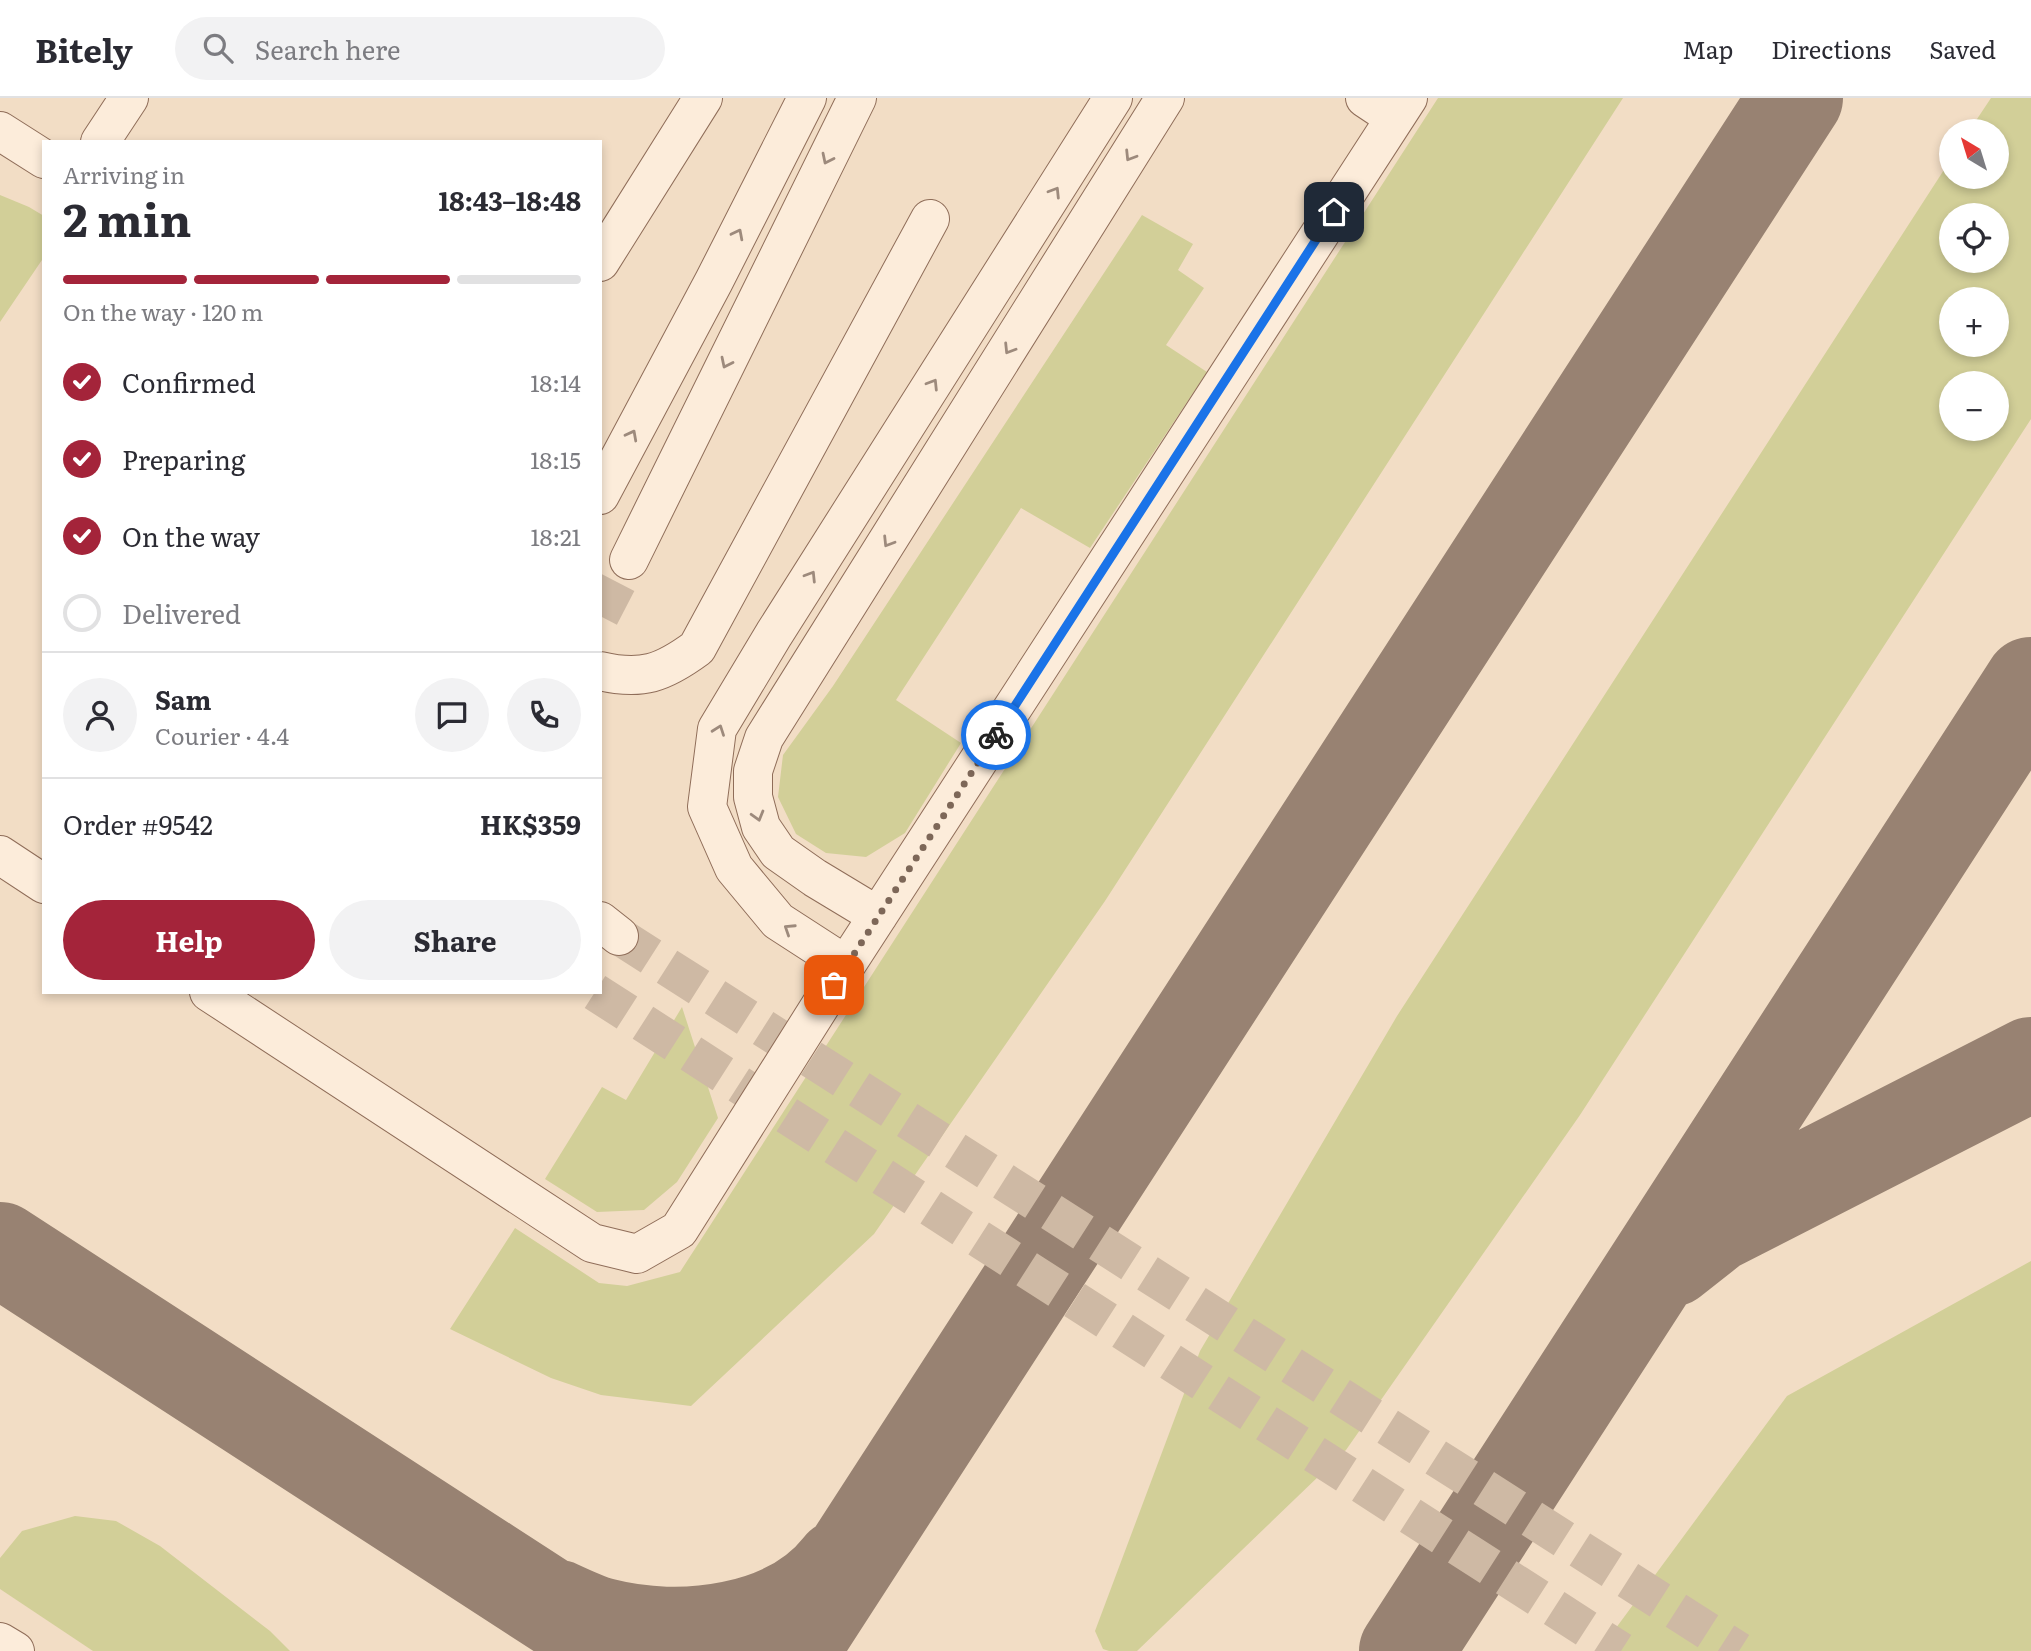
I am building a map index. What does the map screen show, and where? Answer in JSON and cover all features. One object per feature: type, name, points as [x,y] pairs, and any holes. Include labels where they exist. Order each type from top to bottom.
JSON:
[{"type":"lane","points":[[101,140],[129,98]]},
{"type":"lane","points":[[602,259],[703,98]]},
{"type":"lane","points":[[602,491],[807,98]]},
{"type":"lane","points":[[629,560],[857,98]]},
{"type":"lane","points":[[846,965],[778,921],[734,868],[707,807],[717,729],[774,634],[1113,98]]},
{"type":"lane","points":[[878,916],[778,852],[761,827],[752,797],[753,771],[764,738],[1165,98]]},
{"type":"lane","points":[[212,994],[592,1243],[637,1254],[679,1230],[1389,105]]},
{"type":"lane","points":[[0,131],[42,158]]},
{"type":"lane","points":[[602,671],[620,675],[648,674],[673,666],[697,648],[930,219]]},
{"type":"lane","points":[[0,855],[42,883]]},
{"type":"lane","points":[[0,1642],[15,1651]]},
{"type":"shaded area","points":[[1438,98],[1623,98],[1105,901],[874,1234],[691,1406],[601,1395],[551,1378],[450,1329],[515,1228],[599,1283],[627,1286],[680,1272]]},
{"type":"shaded area","points":[[1991,98],[2031,98],[2031,419],[1580,1115],[1346,1450],[1137,1651],[1103,1649],[1095,1631],[1200,1351],[1397,1016],[1939,178],[1939,189],[2009,189],[2009,119],[1977,119]]},
{"type":"shaded area","points":[[0,195],[42,215],[42,260],[0,322]]},
{"type":"shaded area","points":[[1142,215],[1193,244],[1178,270],[1204,288],[1166,345],[1207,372],[1090,548],[1021,508],[896,700],[961,743],[905,833],[866,857],[826,853],[796,834],[778,797],[783,755],[833,686]]},
{"type":"shaded area","points":[[682,1007],[718,1118],[677,1182],[644,1210],[597,1212],[545,1179],[602,1087],[626,1100]]},
{"type":"shaded area","points":[[2031,1261],[2031,1651],[1599,1651],[1787,1396]]},
{"type":"shaded area","points":[[75,1516],[116,1521],[160,1546],[270,1631],[290,1651],[93,1651],[0,1589],[0,1558],[22,1531]]},
{"type":"taxiway","points":[[791,1651],[1796,98]]},
{"type":"taxiway","points":[[1406,1651],[2031,684]]},
{"type":"taxiway","points":[[1671,1260],[1714,1226],[2031,1064]]},
{"type":"taxiway","points":[[0,1249],[620,1651]]},
{"type":"taxiway","points":[[558,1607],[597,1623],[633,1631],[698,1633],[763,1619],[793,1606],[819,1589],[841,1566]]},
{"type":"tunnel","points":[[602,612],[629,560]]},
{"type":"tunnel","points":[[619,936],[1739,1651]]},
{"type":"tunnel","points":[[598,994],[1621,1651]]},
{"type":"way so far","points":[[834,985],[996,735]]},
{"type":"route","points":[[996,735],[1334,212]]}]
